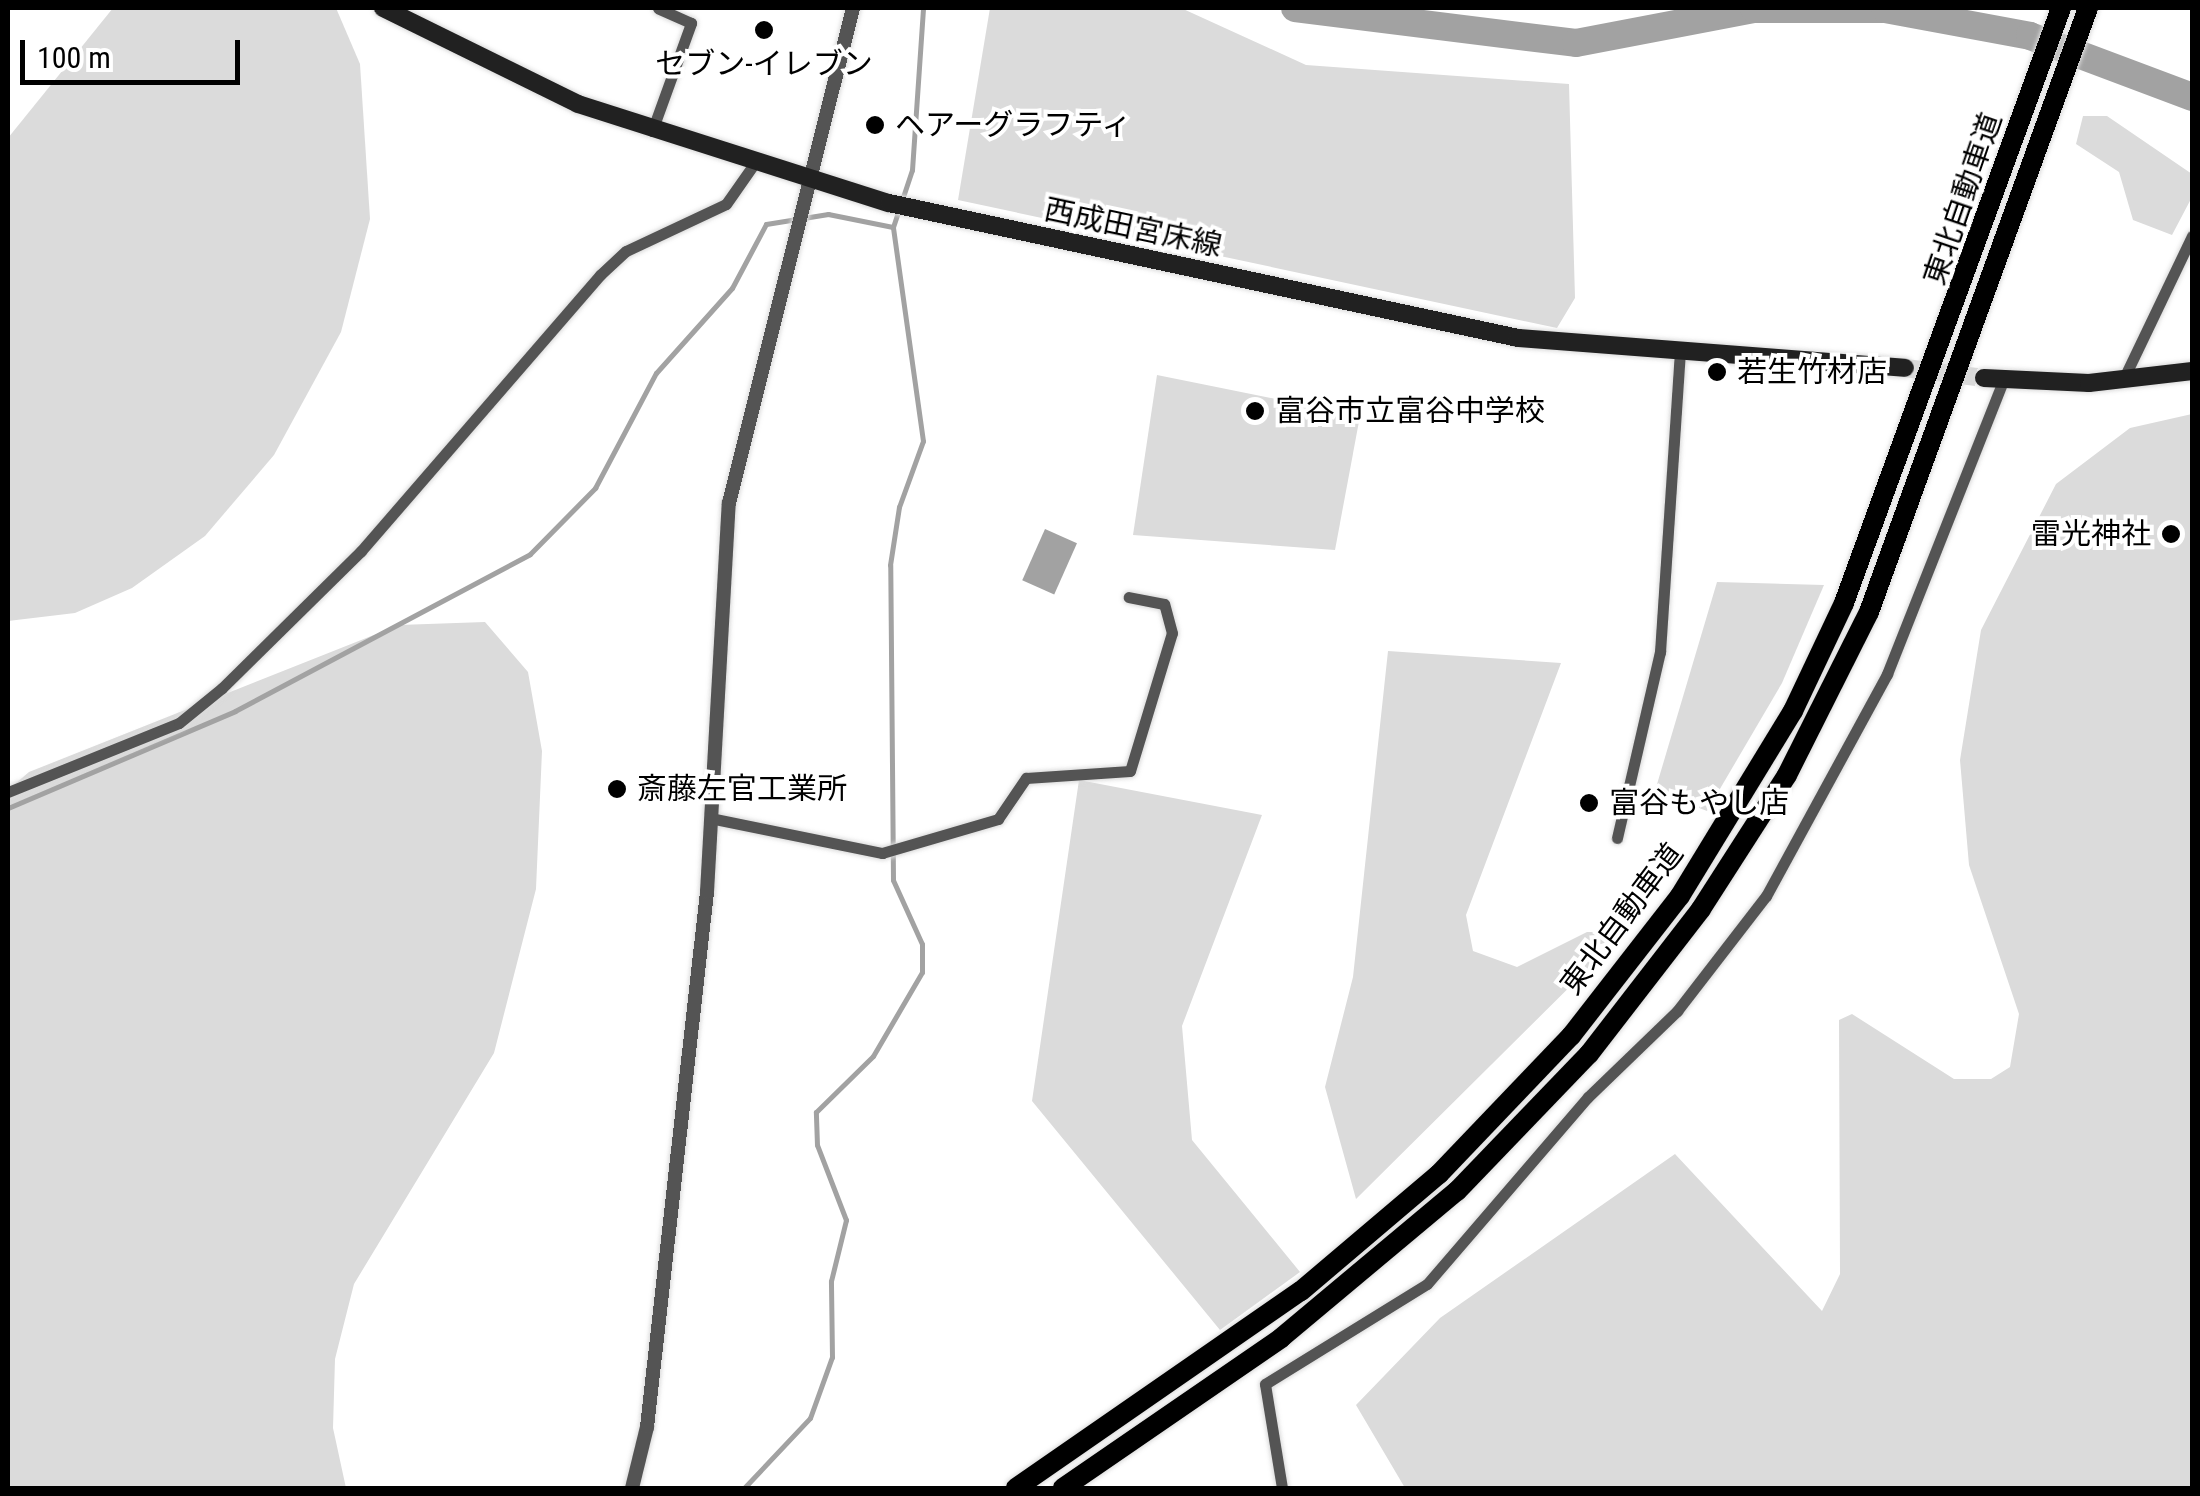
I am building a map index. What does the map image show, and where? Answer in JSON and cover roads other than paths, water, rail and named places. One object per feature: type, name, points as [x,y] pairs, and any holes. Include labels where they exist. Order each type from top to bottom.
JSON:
[{"type":"highway","name":"東北自動車道","points":[[1016,1488],[1253,1327],[1439,1174],[1571,1036],[1680,896],[1793,711],[1844,603],[2060,9]]},
{"type":"highway","name":"東北自動車道","points":[[1063,1488],[1281,1338],[1458,1192],[1588,1054],[1701,909],[1787,775],[1868,612],[2086,13]]},
{"type":"main road","name":"西成田宮床線","points":[[390,9],[494,68],[652,131],[889,204],[1518,338],[1905,368]]},
{"type":"main road","points":[[1993,379],[2123,380],[2192,371]]},
{"type":"street","points":[[652,131],[691,23],[658,8]]},
{"type":"street","points":[[632,1488],[647,1428],[710,818],[729,503],[816,182],[853,8]]},
{"type":"street","points":[[8,792],[179,723],[222,688],[460,443],[600,274],[626,251],[726,204],[754,164]]},
{"type":"street","points":[[2123,380],[2192,236]]},
{"type":"street","points":[[1617,838],[1662,635],[1680,352]]},
{"type":"street","points":[[1282,1488],[1265,1384],[1427,1284],[1588,1097],[1677,1011],[1766,896],[1887,674],[1993,379]]},
{"type":"street","points":[[710,818],[882,853],[998,819],[1026,778],[1130,772],[1172,633],[1164,604],[1130,597]]},
{"type":"street","points":[[1418,1272],[1427,1284]]},
{"type":"waterway","points":[[744,1488],[810,1418],[832,1357],[831,1281],[846,1220],[817,1145],[816,1112],[873,1056],[922,972],[922,944],[893,880],[890,565],[899,507],[923,441],[893,227],[912,170],[923,8]]},
{"type":"waterway","points":[[1295,8],[1576,43],[1754,9],[1885,9],[2030,36],[2192,97]]},
{"type":"waterway","points":[[8,808],[235,711],[530,554],[595,488],[656,373],[732,288],[766,224],[828,214],[893,227]]},
{"type":"tunnel","points":[[1905,368],[1984,378]]},
{"type":"place","name":"セブン-イレブン","points":[[764,30]]},
{"type":"place","name":"ヘアーグラフティ","points":[[875,125]]},
{"type":"place","name":"若生竹材店","points":[[1717,372]]},
{"type":"place","name":"富谷市立富谷中学校","points":[[1255,411]]},
{"type":"place","name":"雷光神社","points":[[2171,534]]},
{"type":"place","name":"斎藤左官工業所","points":[[617,789]]},
{"type":"place","name":"富谷もやし店","points":[[1589,803]]}]
